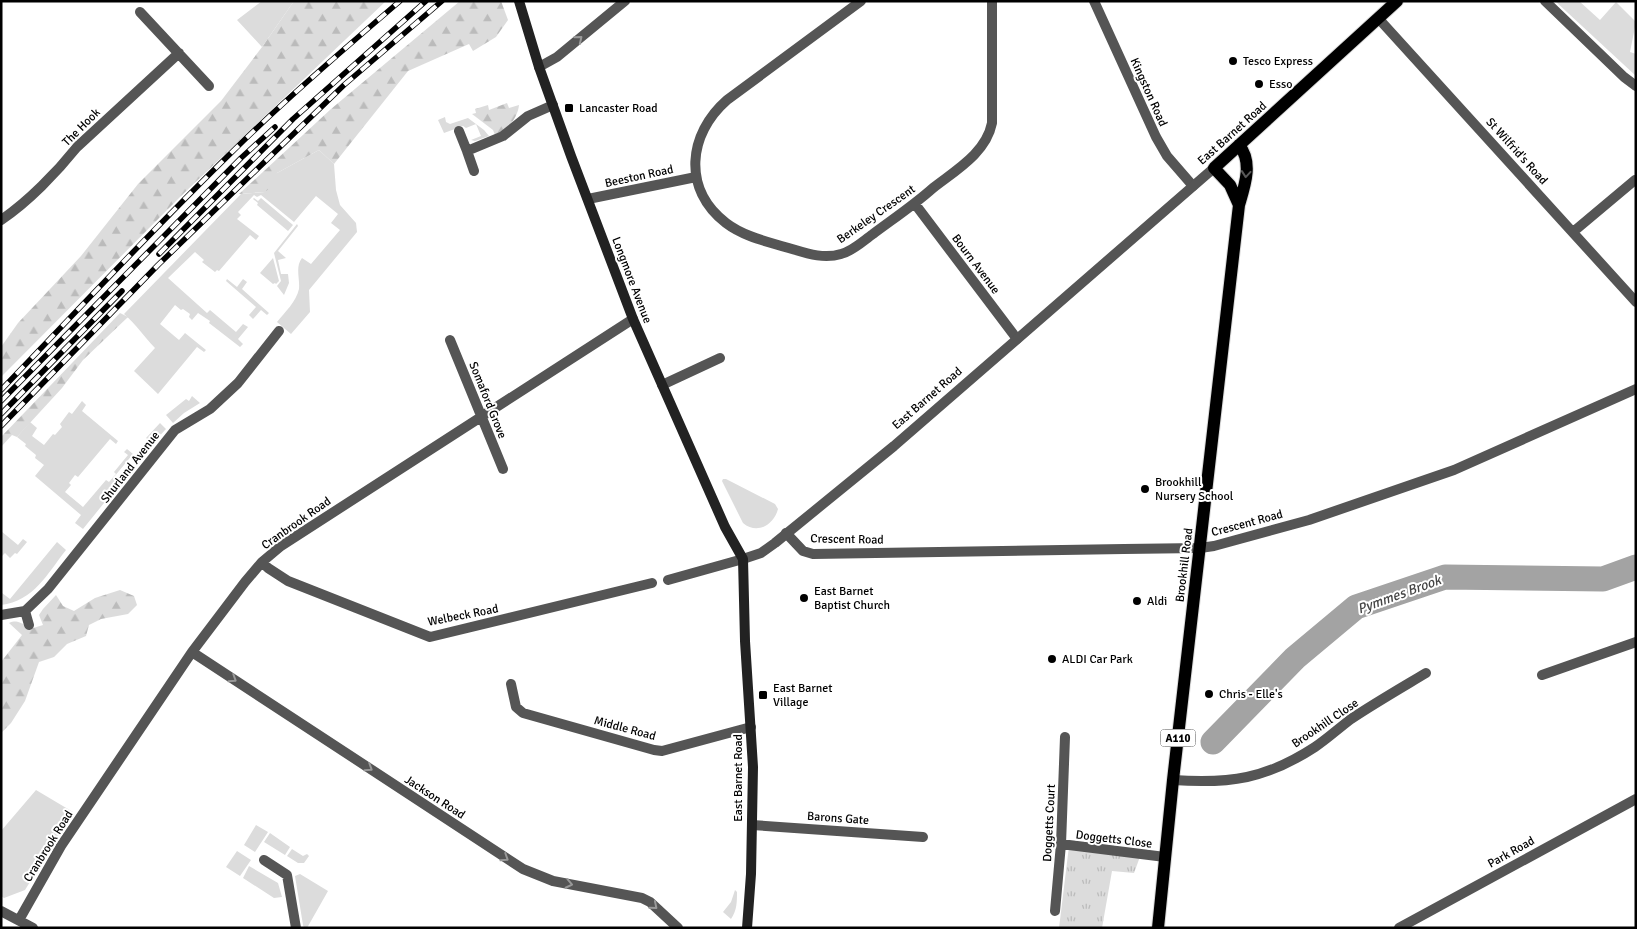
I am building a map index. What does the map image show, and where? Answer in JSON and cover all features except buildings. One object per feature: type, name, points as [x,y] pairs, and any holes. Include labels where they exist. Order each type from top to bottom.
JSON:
[{"type":"main road","name":"Longmore Avenue","points":[[519,1],[539,67],[633,319],[725,527],[743,558]]},
{"type":"main road","name":"East Barnet Road","points":[[1214,168],[1397,1]]},
{"type":"main road","name":"Brookhill Road","points":[[1158,928],[1173,780],[1239,205],[1245,184],[1247,166],[1245,153],[1239,145]]},
{"type":"main road","points":[[1214,168],[1230,185],[1239,205]]},
{"type":"main road","name":"East Barnet Road","points":[[743,558],[745,641],[753,766],[747,928]]},
{"type":"street","points":[[539,67],[557,57],[625,1]]},
{"type":"street","name":"Berkeley Crescent","points":[[861,1],[718,108],[709,119],[702,133],[696,149],[694,163],[696,177],[708,203],[716,214],[748,236],[816,255],[835,255],[852,249],[914,204],[978,152],[990,132],[992,123],[992,1]]},
{"type":"street","name":"Kingston Road","points":[[1094,1],[1156,137],[1167,156],[1194,186]]},
{"type":"street","points":[[1545,1],[1624,77],[1636,86]]},
{"type":"street","points":[[140,12],[209,86]]},
{"type":"street","name":"St Wilfrid's Road","points":[[1378,18],[1636,302]]},
{"type":"street","name":"The Hook","points":[[1,220],[64,163],[77,147],[178,53]]},
{"type":"street","points":[[467,151],[503,136],[528,116],[553,105]]},
{"type":"street","points":[[460,131],[474,171]]},
{"type":"street","name":"East Barnet Road","points":[[743,558],[761,552],[861,473],[1214,168]]},
{"type":"street","name":"Beeston Road","points":[[588,199],[696,177]]},
{"type":"street","points":[[1573,232],[1635,180]]},
{"type":"street","name":"Bourn Avenue","points":[[914,204],[1017,339]]},
{"type":"street","name":"Cranbrook Road","points":[[18,920],[61,846],[192,652],[262,562],[281,546],[633,319]]},
{"type":"street","name":"Shurland Avenue","points":[[25,611],[54,582],[175,430],[210,408],[238,383],[278,330]]},
{"type":"street","name":"Somaford Grove","points":[[450,340],[503,469]]},
{"type":"street","points":[[662,386],[720,358]]},
{"type":"street","name":"Crescent Road","points":[[786,533],[804,551],[813,554],[1200,548],[1214,546],[1309,520],[1454,470],[1636,389]]},
{"type":"street","points":[[668,580],[743,558]]},
{"type":"street","name":"Welbeck Road","points":[[262,562],[288,581],[430,637],[652,583]]},
{"type":"street","points":[[1,615],[25,611],[29,625]]},
{"type":"street","points":[[1542,675],[1636,642]]},
{"type":"street","name":"Jackson Road","points":[[192,652],[523,869],[553,881],[642,898],[650,902],[678,928]]},
{"type":"street","name":"Brookhill Close","points":[[1173,780],[1225,782],[1265,773],[1315,746],[1351,720],[1426,673]]},
{"type":"street","name":"Middle Road","points":[[511,684],[516,707],[523,713],[654,750],[662,751],[751,727]]},
{"type":"street","name":"Doggetts Court","points":[[1055,911],[1061,844],[1065,737]]},
{"type":"street","name":"Park Road","points":[[1399,928],[1636,799]]},
{"type":"street","name":"Barons Gate","points":[[752,825],[923,837]]},
{"type":"street","name":"Doggetts Close","points":[[1061,844],[1165,857]]},
{"type":"street","points":[[264,860],[287,875],[296,928]]},
{"type":"street","points":[[1,911],[33,928]]},
{"type":"green space","points":[[262,1],[294,1],[262,47],[237,20]]},
{"type":"green space","points":[[294,1],[386,1],[182,195],[1,377],[1,347],[18,323],[81,256],[138,184],[221,101]]},
{"type":"green space","points":[[460,1],[501,1],[508,20],[496,37],[473,51],[469,44],[408,71],[334,164],[319,150],[277,173],[276,183],[265,192],[239,194],[331,109]]},
{"type":"green space","points":[[1555,1],[1579,1],[1600,20],[1616,2],[1636,22],[1630,52],[1636,54],[1636,76]]},
{"type":"green space","points":[[507,103],[509,108],[519,105],[517,114],[504,131],[495,135],[493,130],[472,114],[476,113],[475,109],[488,105],[489,110]]},
{"type":"green space","points":[[445,117],[446,122],[450,124],[468,118],[476,124],[466,128],[463,126],[444,133],[438,120]]},
{"type":"green space","points":[[476,124],[489,136],[475,141],[471,140],[481,136]]},
{"type":"green space","points":[[319,150],[334,164],[336,190],[340,205],[356,223],[357,232],[309,290],[310,312],[291,334],[277,322],[298,294],[298,269],[300,261],[302,258],[311,264],[340,230],[331,223],[338,214],[316,196],[294,222],[261,195],[257,197],[254,195],[238,212],[241,215],[237,219],[259,236],[256,240],[250,235],[219,271],[215,272],[202,262],[204,260],[195,252],[168,278],[207,313],[210,310],[236,332],[243,324],[248,327],[238,339],[243,344],[240,347],[198,313],[192,320],[189,317],[190,314],[175,305],[160,324],[179,340],[185,333],[206,350],[204,352],[197,347],[158,394],[134,371],[155,348],[124,314],[241,194],[265,192],[277,173]]},
{"type":"green space","points":[[254,198],[258,201],[261,198],[293,225],[288,231],[257,205],[258,203]]},
{"type":"green space","points":[[297,224],[298,226],[278,251],[286,258],[278,260],[281,274],[288,274],[289,283],[284,295],[277,286],[281,281],[274,253]]},
{"type":"green space","points":[[273,258],[279,281],[276,284],[273,284],[260,273]]},
{"type":"green space","points":[[227,279],[237,287],[243,279],[247,282],[242,289],[269,313],[267,315],[261,310],[253,319],[249,315],[256,307],[226,281]]},
{"type":"green space","points":[[120,313],[128,317],[83,360],[62,388],[17,437],[12,435],[1,447],[1,437]]},
{"type":"green space","points":[[192,396],[200,403],[173,423],[166,415],[186,399],[189,401]]},
{"type":"green space","points":[[82,401],[86,405],[82,411],[118,441],[116,444],[110,439],[78,477],[75,475],[69,483],[71,485],[65,492],[83,507],[106,480],[109,482],[116,474],[114,472],[128,455],[124,452],[127,449],[133,454],[114,477],[121,482],[83,529],[75,523],[81,515],[35,476],[44,465],[35,458],[36,455],[25,446],[26,444],[17,437],[30,422],[37,428],[32,436],[44,445],[62,427],[60,424],[69,412],[72,414]]},
{"type":"green space","points":[[160,423],[166,429],[153,443],[146,438]]},
{"type":"green space","points":[[723,479],[775,504],[778,509],[773,520],[759,528],[743,523],[722,481]]},
{"type":"green space","points":[[1,531],[18,545],[23,539],[27,542],[17,554],[15,553],[10,558],[5,553],[1,557]]},
{"type":"green space","points":[[57,542],[66,550],[39,585],[22,598],[1,605],[2,593],[10,599]]},
{"type":"green space","points":[[120,590],[134,596],[137,605],[128,614],[101,619],[89,625],[86,636],[67,644],[54,657],[39,662],[25,701],[11,723],[1,733],[1,662],[22,635],[9,623],[18,622],[30,629],[43,625],[39,615],[56,595],[63,606],[74,611],[95,598]]},
{"type":"green space","points":[[36,790],[73,812],[25,890],[4,898],[1,896],[1,831]]},
{"type":"green space","points":[[256,825],[268,832],[255,852],[244,845]]},
{"type":"green space","points":[[270,833],[290,847],[285,855],[264,842]]},
{"type":"green space","points":[[1069,846],[1141,854],[1134,873],[1112,871],[1102,928],[1059,928]]},
{"type":"green space","points":[[292,849],[303,856],[307,854],[309,856],[304,863],[298,863],[287,856]]},
{"type":"green space","points":[[237,851],[251,860],[240,876],[226,867]]},
{"type":"green space","points":[[249,866],[278,883],[282,897],[274,898],[243,878]]},
{"type":"green space","points":[[300,874],[328,891],[307,928],[304,928],[303,925],[295,876]]},
{"type":"green space","points":[[735,890],[737,892],[736,906],[731,919],[723,912],[731,902]]},
{"type":"waterway","name":"Pymmes Brook","points":[[1213,742],[1295,658],[1356,607],[1445,577],[1603,579],[1636,567]]},
{"type":"railway","points":[[1,390],[145,239],[253,131],[400,1]]},
{"type":"railway","points":[[159,254],[293,119],[426,1]]},
{"type":"railway","points":[[1,426],[158,265],[344,85],[442,1]]},
{"type":"railway","points":[[1,401],[241,158],[275,127]]},
{"type":"railway","points":[[1,414],[122,291]]},
{"type":"place","name":"Tesco Express","points":[[1233,61]]},
{"type":"place","name":"Esso","points":[[1259,84]]},
{"type":"place","name":"Lancaster Road","points":[[569,108]]},
{"type":"place","name":"Brookhill Nursery School","points":[[1145,489]]},
{"type":"place","name":"East Barnet Baptist Church","points":[[804,598]]},
{"type":"place","name":"Aldi","points":[[1137,601]]},
{"type":"place","name":"ALDI Car Park","points":[[1052,659]]},
{"type":"place","name":"Chris - Elle's","points":[[1209,694]]},
{"type":"place","name":"East Barnet Village","points":[[763,695]]}]
